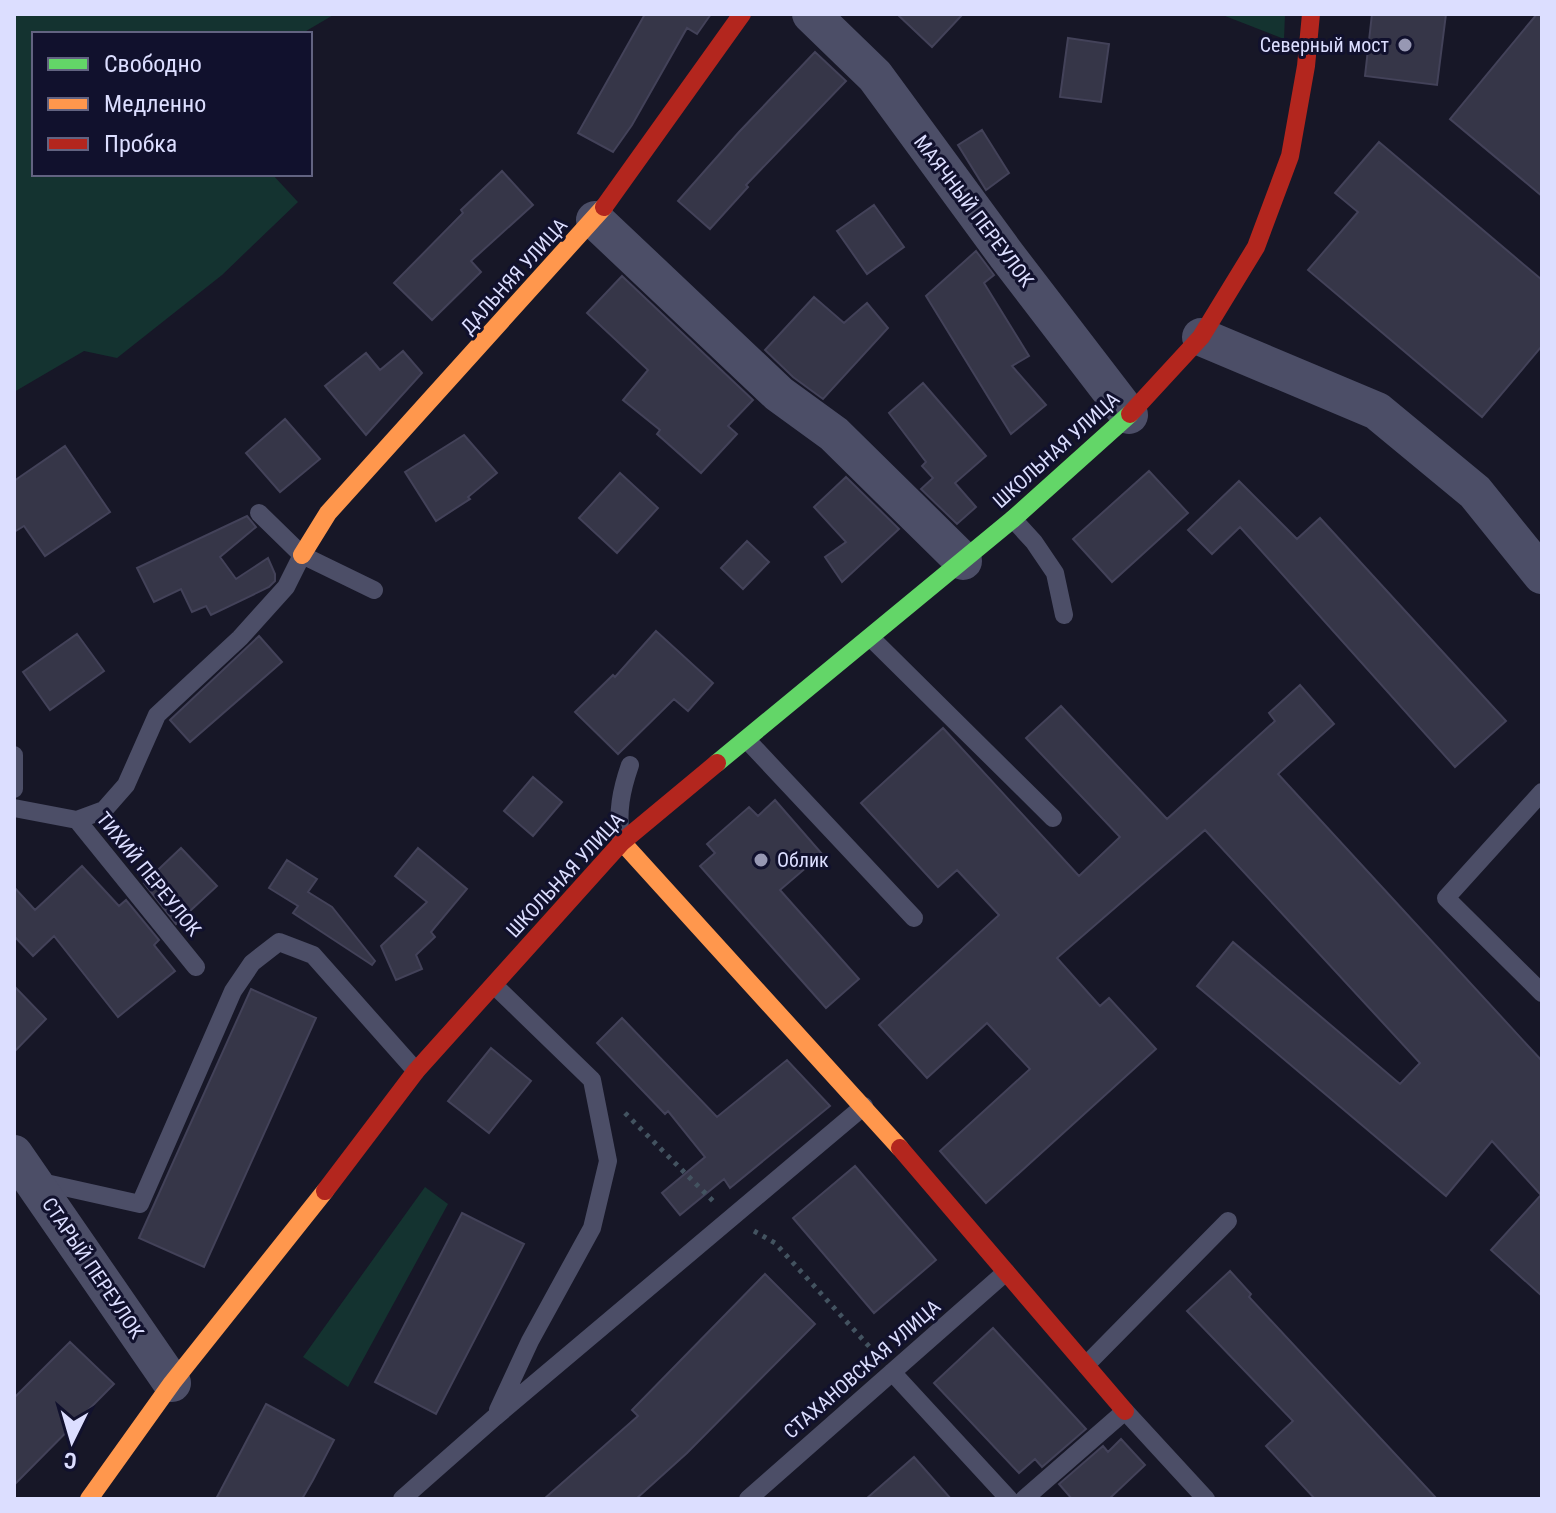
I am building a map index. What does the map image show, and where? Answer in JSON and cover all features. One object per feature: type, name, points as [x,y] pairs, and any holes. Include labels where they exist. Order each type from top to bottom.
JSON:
[{"type":"street","name":"ДАЛЬНЯЯ УЛИЦА","points":[[302,555],[328,513],[595,220],[742,14]]},
{"type":"street","name":"МАЯЧНЫЙ ПЕРЕУЛОК","points":[[811,14],[875,76],[1129,415]]},
{"type":"street","name":"ШКОЛЬНАЯ УЛИЦА","points":[[89,1499],[172,1383],[416,1071],[622,842],[1013,519],[1129,415],[1201,337],[1256,247],[1290,156],[1306,66],[1311,14]]},
{"type":"street","points":[[595,220],[779,394],[834,434],[963,561]]},
{"type":"street","points":[[1201,337],[1377,411],[1475,492],[1542,575]]},
{"type":"street","points":[[622,842],[864,1106],[1125,1411]]},
{"type":"street","name":"СТАРЫЙ ПЕРЕУЛОК","points":[[23,1167],[172,1383]]},
{"type":"lane","points":[[259,513],[302,555],[374,590]]},
{"type":"lane","points":[[1013,519],[1034,542],[1055,573],[1064,615]]},
{"type":"lane","points":[[77,820],[104,810],[126,785],[157,715],[240,638],[286,587],[302,555]]},
{"type":"lane","points":[[871,638],[1053,818]]},
{"type":"lane","points":[[747,740],[914,918]]},
{"type":"lane","points":[[14,755],[14,789]]},
{"type":"lane","points":[[622,842],[617,815],[630,765]]},
{"type":"lane","points":[[1542,792],[1446,898],[1542,993]]},
{"type":"lane","name":"ТИХИЙ ПЕРЕУЛОК","points":[[14,808],[77,820],[196,967]]},
{"type":"lane","points":[[23,1167],[140,1204],[233,991],[252,963],[279,942],[313,955],[416,1071]]},
{"type":"lane","points":[[494,985],[592,1080],[608,1161],[592,1228],[530,1341],[495,1417]]},
{"type":"lane","points":[[402,1499],[864,1106]]},
{"type":"lane","points":[[1086,1365],[1228,1221]]},
{"type":"lane","name":"СТАХАНОВСКАЯ УЛИЦА","points":[[748,1499],[1006,1272]]},
{"type":"lane","points":[[892,1372],[1009,1499]]},
{"type":"lane","points":[[1024,1499],[1125,1411],[1206,1499]]},
{"type":"green space","points":[[14,14],[335,14],[304,32],[32,32],[32,176],[274,176],[298,202],[222,275],[117,358],[84,351],[14,392]]},
{"type":"green space","points":[[1220,14],[1285,14],[1284,39]]},
{"type":"green space","points":[[425,1187],[448,1204],[348,1387],[303,1357]]},
{"type":"building","points":[[645,14],[711,14],[697,34],[687,28],[632,125],[613,152],[578,133]]},
{"type":"building","points":[[897,14],[963,14],[932,47]]},
{"type":"building","name":"Северный мост","points":[[1372,14],[1446,14],[1437,85],[1365,76]]},
{"type":"building","points":[[1537,14],[1542,14],[1542,196],[1450,119]]},
{"type":"building","points":[[1068,38],[1109,44],[1101,102],[1060,97]]},
{"type":"building","points":[[815,52],[846,81],[746,185],[748,187],[710,229],[678,201]]},
{"type":"building","points":[[982,130],[1009,173],[986,190],[958,145]]},
{"type":"building","points":[[1379,142],[1542,280],[1542,346],[1482,417],[1308,270],[1358,212],[1335,193]]},
{"type":"building","points":[[502,171],[533,205],[471,261],[481,272],[432,320],[394,283],[463,213],[461,210]]},
{"type":"building","points":[[874,205],[904,247],[867,274],[837,231]]},
{"type":"building","points":[[976,251],[994,275],[984,283],[1029,356],[1012,366],[1046,405],[1011,434],[926,296]]},
{"type":"building","points":[[622,276],[753,400],[728,426],[737,434],[701,473],[657,434],[660,430],[623,400],[648,370],[587,313]]},
{"type":"building","points":[[814,297],[844,323],[867,303],[888,328],[823,399],[793,377],[765,350]]},
{"type":"building","points":[[403,351],[422,373],[366,435],[325,386],[366,353],[380,370]]},
{"type":"building","points":[[923,383],[986,456],[955,483],[976,507],[957,524],[921,489],[933,478],[922,466],[926,462],[889,413]]},
{"type":"building","points":[[285,419],[320,459],[280,492],[246,453]]},
{"type":"building","points":[[464,435],[497,473],[468,497],[470,499],[436,521],[405,472]]},
{"type":"building","points":[[65,446],[110,512],[45,556],[24,526],[14,532],[14,481]]},
{"type":"building","points":[[1149,471],[1188,513],[1112,582],[1073,539]]},
{"type":"building","points":[[620,473],[658,508],[617,553],[579,518]]},
{"type":"building","points":[[846,477],[899,529],[842,582],[825,557],[846,542],[814,507]]},
{"type":"building","points":[[1239,481],[1297,539],[1320,518],[1506,721],[1455,767],[1240,527],[1212,554],[1188,530]]},
{"type":"building","points":[[247,516],[256,527],[220,557],[236,579],[268,558],[275,574],[275,581],[269,587],[211,615],[206,606],[192,612],[181,589],[154,602],[137,568]]},
{"type":"building","points":[[747,541],[769,562],[743,589],[721,568]]},
{"type":"building","points":[[656,631],[713,683],[688,711],[674,699],[618,754],[575,712],[613,675],[615,677]]},
{"type":"building","points":[[77,634],[104,671],[50,710],[23,672]]},
{"type":"building","points":[[259,636],[282,662],[190,742],[170,720]]},
{"type":"building","points":[[1300,685],[1334,724],[1278,774],[1542,1061],[1542,1296],[1491,1250],[1541,1195],[1492,1141],[1446,1196],[1197,986],[1233,942],[1400,1084],[1420,1063],[1205,830],[1057,958],[1100,1006],[1109,998],[1156,1049],[986,1203],[940,1151],[1030,1069],[987,1023],[927,1078],[879,1025],[999,915],[957,870],[938,887],[861,803],[943,728],[1079,876],[1120,837],[1026,738],[1061,706],[1167,819],[1275,721],[1269,713]]},
{"type":"building","points":[[533,777],[562,802],[533,836],[504,811]]},
{"type":"building","points":[[775,800],[822,854],[780,890],[859,979],[826,1008],[700,866],[715,853],[707,844],[749,807],[758,816]]},
{"type":"building","points":[[181,848],[217,886],[176,924],[144,883]]},
{"type":"building","points":[[418,848],[467,889],[431,932],[435,937],[416,955],[422,969],[396,980],[381,946],[427,902],[395,876]]},
{"type":"building","points":[[287,860],[317,879],[308,892],[332,907],[375,961],[372,965],[293,913],[298,906],[269,888]]},
{"type":"building","points":[[82,866],[119,906],[126,900],[159,940],[154,945],[175,971],[118,1017],[54,936],[33,956],[14,936],[14,887],[35,910]]},
{"type":"building","points":[[14,986],[46,1019],[14,1052]]},
{"type":"building","points":[[251,989],[316,1018],[204,1267],[139,1238]]},
{"type":"building","points":[[622,1018],[717,1117],[787,1060],[830,1106],[730,1188],[724,1179],[680,1215],[662,1193],[705,1157],[668,1111],[665,1114],[597,1043]]},
{"type":"building","points":[[491,1048],[531,1081],[489,1133],[448,1101]]},
{"type":"building","points":[[855,1166],[936,1260],[874,1313],[793,1218]]},
{"type":"building","points":[[462,1213],[524,1244],[436,1414],[375,1382]]},
{"type":"building","points":[[1230,1271],[1251,1294],[1249,1297],[1437,1499],[1315,1499],[1266,1446],[1293,1421],[1187,1311]]},
{"type":"building","points":[[765,1274],[815,1324],[687,1453],[636,1499],[544,1499],[638,1416],[632,1410]]},
{"type":"building","points":[[993,1328],[1086,1429],[1042,1467],[1035,1459],[1019,1473],[934,1383]]},
{"type":"building","points":[[70,1342],[114,1384],[14,1485],[14,1398]]},
{"type":"building","points":[[266,1404],[334,1440],[313,1480],[302,1499],[216,1499]]},
{"type":"building","points":[[1121,1439],[1145,1465],[1109,1499],[1072,1499],[1059,1484],[1103,1446],[1108,1452]]},
{"type":"building","points":[[914,1457],[951,1499],[866,1499]]},
{"type":"traffic: fast","points":[[717,763],[1013,519],[1130,414]]},
{"type":"traffic: slow","points":[[302,555],[328,513],[604,207]]},
{"type":"traffic: slow","points":[[622,842],[900,1148]]},
{"type":"traffic: slow","points":[[89,1499],[172,1383],[325,1191]]},
{"type":"traffic: jam","points":[[604,207],[742,14]]},
{"type":"traffic: jam","points":[[1130,414],[1201,337],[1256,247],[1290,156],[1306,66],[1311,14]]},
{"type":"traffic: jam","points":[[325,1191],[416,1071],[622,842],[717,763]]},
{"type":"traffic: jam","points":[[900,1148],[1125,1411]]},
{"type":"place","name":"Северный мост","points":[[1405,45]]},
{"type":"place","name":"Облик","points":[[761,860]]}]
